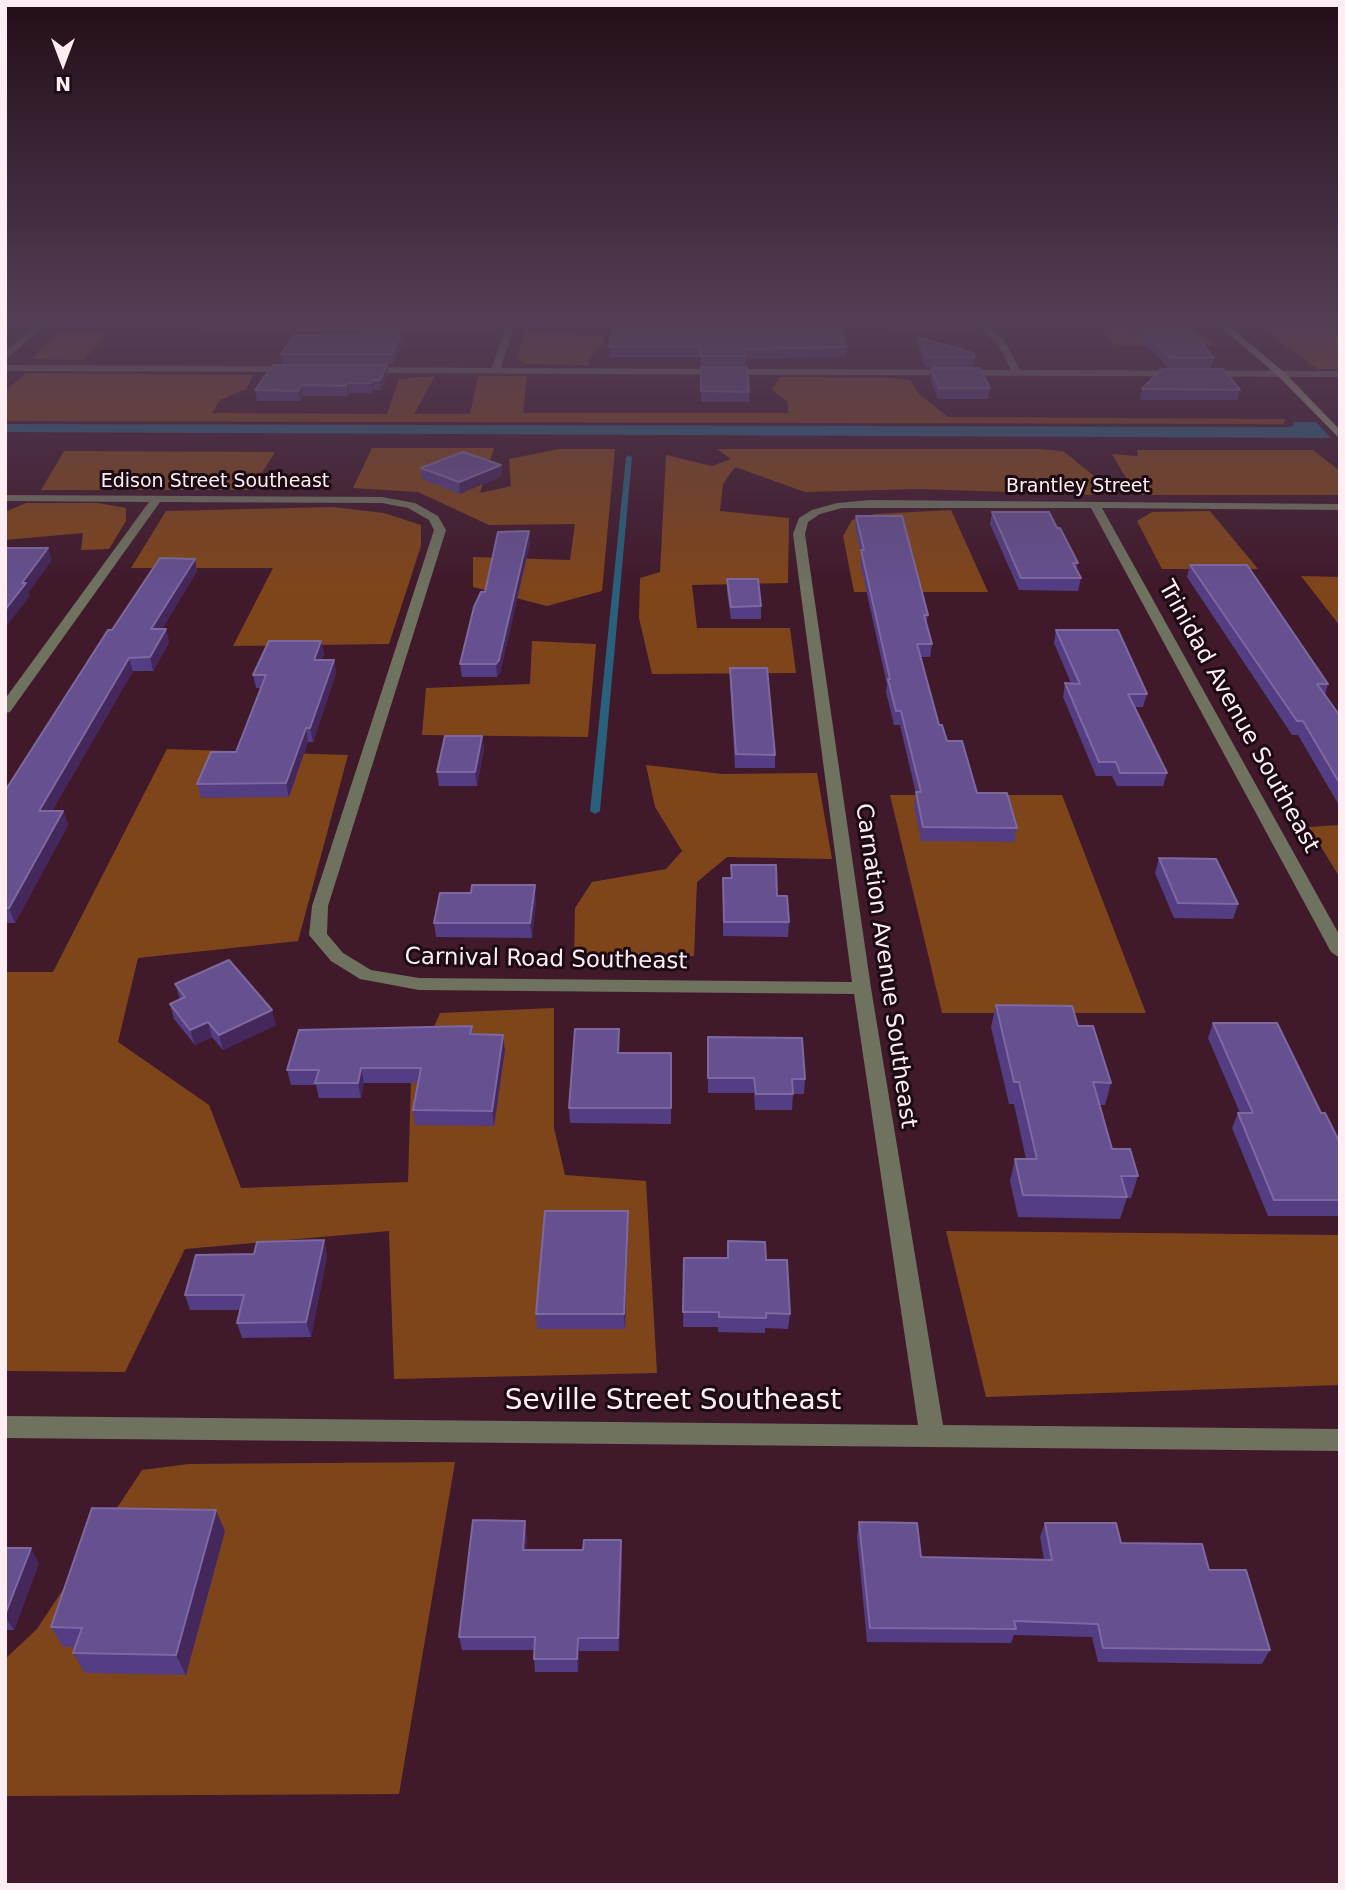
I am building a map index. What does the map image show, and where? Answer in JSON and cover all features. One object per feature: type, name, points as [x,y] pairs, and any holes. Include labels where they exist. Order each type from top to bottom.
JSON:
[{"type":"street","points":[[1315,411],[1340,436]]},
{"type":"street","name":"Edison Street Southeast","points":[[5,498],[382,500],[411,505],[422,510]]},
{"type":"street","points":[[5,709],[157,499]]},
{"type":"street","name":"Brantley Street","points":[[816,512],[841,505],[870,503],[1340,507]]},
{"type":"street","name":"Trinidad Avenue Southeast","points":[[1095,505],[1340,952]]},
{"type":"street","name":"Carnival Road Southeast","points":[[422,510],[434,518],[440,530],[320,906],[318,935],[337,957],[366,975],[419,984],[862,988]]},
{"type":"street","name":"Carnation Avenue Southeast","points":[[816,512],[803,520],[799,534],[862,988],[932,1434]]},
{"type":"street","name":"Seville Street Southeast","points":[[5,1427],[1340,1440]]},
{"type":"shaded area","points":[[5,411],[387,414],[388,411],[416,411],[414,414],[470,414],[471,411],[941,411],[948,417],[1285,419],[1284,424],[5,421]]},
{"type":"shaded area","points":[[372,448],[494,448],[480,493],[511,486],[509,459],[559,449],[615,449],[602,591],[547,606],[473,587],[473,557],[570,560],[575,524],[489,525],[418,492],[353,488]]},
{"type":"shaded area","points":[[717,449],[1063,451],[1093,475],[1098,495],[919,489],[805,492],[735,467],[723,484],[720,511],[789,518],[788,583],[692,585],[697,628],[790,628],[796,673],[652,674],[639,618],[640,578],[660,572],[666,455],[712,466],[731,459]]},
{"type":"shaded area","points":[[1137,450],[1313,450],[1340,471],[1340,495],[1136,495],[1112,454],[1138,456]]},
{"type":"shaded area","points":[[64,451],[275,452],[251,490],[41,490]]},
{"type":"shaded area","points":[[26,503],[98,503],[126,508],[126,521],[109,549],[81,550],[83,533],[5,540],[5,512]]},
{"type":"shaded area","points":[[333,507],[384,513],[421,525],[421,546],[389,644],[233,646],[273,568],[131,568],[166,511]]},
{"type":"shaded area","points":[[951,510],[988,592],[854,592],[843,536],[852,520],[875,514]]},
{"type":"shaded area","points":[[1210,511],[1258,569],[1162,569],[1137,521],[1152,512]]},
{"type":"shaded area","points":[[1301,576],[1340,577],[1340,626]]},
{"type":"shaded area","points":[[532,641],[596,644],[588,737],[422,735],[426,688],[530,684]]},
{"type":"shaded area","points":[[167,749],[348,755],[298,941],[138,958],[118,1042],[209,1105],[241,1188],[408,1182],[411,1080],[440,1013],[554,1008],[554,1128],[565,1175],[646,1181],[657,1373],[394,1379],[389,1231],[185,1249],[125,1372],[5,1371],[5,972],[53,972]]},
{"type":"shaded area","points":[[646,765],[722,774],[817,773],[832,859],[727,857],[697,882],[694,956],[574,960],[575,908],[592,882],[666,869],[682,851],[655,807]]},
{"type":"shaded area","points":[[890,795],[1062,795],[1146,1013],[942,1013]]},
{"type":"shaded area","points":[[1340,825],[1340,878],[1309,827]]},
{"type":"shaded area","points":[[946,1231],[1340,1235],[1340,1385],[986,1397]]},
{"type":"shaded area","points":[[455,1462],[399,1794],[5,1796],[5,1659],[37,1629],[142,1470],[189,1464]]},
{"type":"water","points":[[1294,422],[1316,422],[1331,438],[5,432],[5,424],[1287,427],[1293,426]]},
{"type":"building","points":[[463,452],[501,465],[459,482],[421,468]]},
{"type":"building","points":[[992,512],[1049,512],[1078,563],[1073,563],[1081,578],[1021,578]]},
{"type":"building","points":[[856,516],[902,516],[928,615],[924,615],[932,644],[917,644],[939,725],[942,725],[947,741],[962,741],[977,793],[1007,793],[1017,828],[923,827],[916,792],[921,792],[901,711],[896,711],[888,679]]},
{"type":"building","points":[[529,531],[499,660],[496,664],[460,664],[474,607],[481,592],[485,592],[498,532]]},
{"type":"building","points":[[5,548],[48,548],[5,610]]},
{"type":"building","points":[[160,558],[195,559],[151,629],[166,629],[150,657],[129,658],[39,811],[63,811],[9,908],[5,908],[5,791],[108,630],[112,630]]},
{"type":"building","points":[[1190,565],[1247,565],[1328,684],[1317,684],[1340,716],[1340,784],[1303,721],[1297,721]]},
{"type":"building","points":[[727,579],[758,579],[761,606],[731,607]]},
{"type":"building","points":[[1056,630],[1118,630],[1147,694],[1128,694],[1167,773],[1120,773],[1116,762],[1099,762],[1065,683],[1080,684]]},
{"type":"building","points":[[269,641],[321,641],[314,660],[334,660],[310,728],[306,728],[286,783],[197,784],[211,752],[236,752],[266,675],[253,675]]},
{"type":"building","points":[[730,668],[767,668],[775,755],[736,754]]},
{"type":"building","points":[[445,736],[482,736],[475,772],[437,772]]},
{"type":"building","points":[[1159,858],[1216,859],[1238,904],[1178,903]]},
{"type":"building","points":[[731,865],[776,865],[777,896],[787,896],[789,922],[724,922],[723,878],[732,878]]},
{"type":"building","points":[[472,885],[535,885],[530,923],[434,923],[440,893],[471,893]]},
{"type":"building","points":[[229,960],[272,1010],[219,1035],[208,1022],[190,1030],[170,1004],[185,997],[175,984]]},
{"type":"building","points":[[996,1005],[1072,1006],[1078,1026],[1093,1026],[1111,1083],[1093,1082],[1112,1149],[1130,1149],[1138,1176],[1121,1176],[1127,1197],[1023,1195],[1015,1159],[1037,1159],[1019,1082],[1014,1082]]},
{"type":"building","points":[[1213,1023],[1277,1023],[1321,1113],[1325,1113],[1340,1143],[1340,1200],[1274,1200],[1238,1113],[1253,1113]]},
{"type":"building","points":[[472,1026],[470,1034],[503,1035],[492,1111],[413,1110],[421,1068],[361,1068],[358,1083],[315,1083],[319,1070],[287,1070],[299,1030]]},
{"type":"building","points":[[575,1029],[619,1029],[618,1053],[671,1053],[671,1108],[569,1108]]},
{"type":"building","points":[[708,1037],[802,1038],[805,1079],[792,1079],[793,1094],[756,1094],[754,1078],[708,1078]]},
{"type":"building","points":[[545,1211],[628,1211],[624,1314],[536,1314]]},
{"type":"building","points":[[324,1240],[306,1322],[237,1323],[244,1295],[185,1295],[196,1255],[254,1254],[257,1242]]},
{"type":"building","points":[[728,1241],[765,1242],[766,1260],[787,1260],[790,1314],[766,1313],[766,1318],[719,1317],[719,1312],[683,1312],[684,1258],[728,1258]]},
{"type":"building","points":[[92,1508],[216,1510],[176,1655],[73,1653],[82,1628],[51,1627]]},
{"type":"building","points":[[473,1520],[525,1521],[523,1550],[583,1550],[584,1540],[621,1540],[618,1638],[578,1638],[577,1659],[534,1659],[535,1637],[459,1637]]},
{"type":"building","points":[[859,1522],[917,1523],[921,1557],[1052,1560],[1045,1523],[1116,1523],[1121,1543],[1202,1544],[1209,1570],[1246,1570],[1270,1650],[1103,1648],[1098,1624],[1014,1621],[1016,1629],[870,1628]]},
{"type":"building","points":[[5,1548],[31,1548],[5,1615]]},
{"type":"waterway","points":[[595,811],[629,457]]}]
